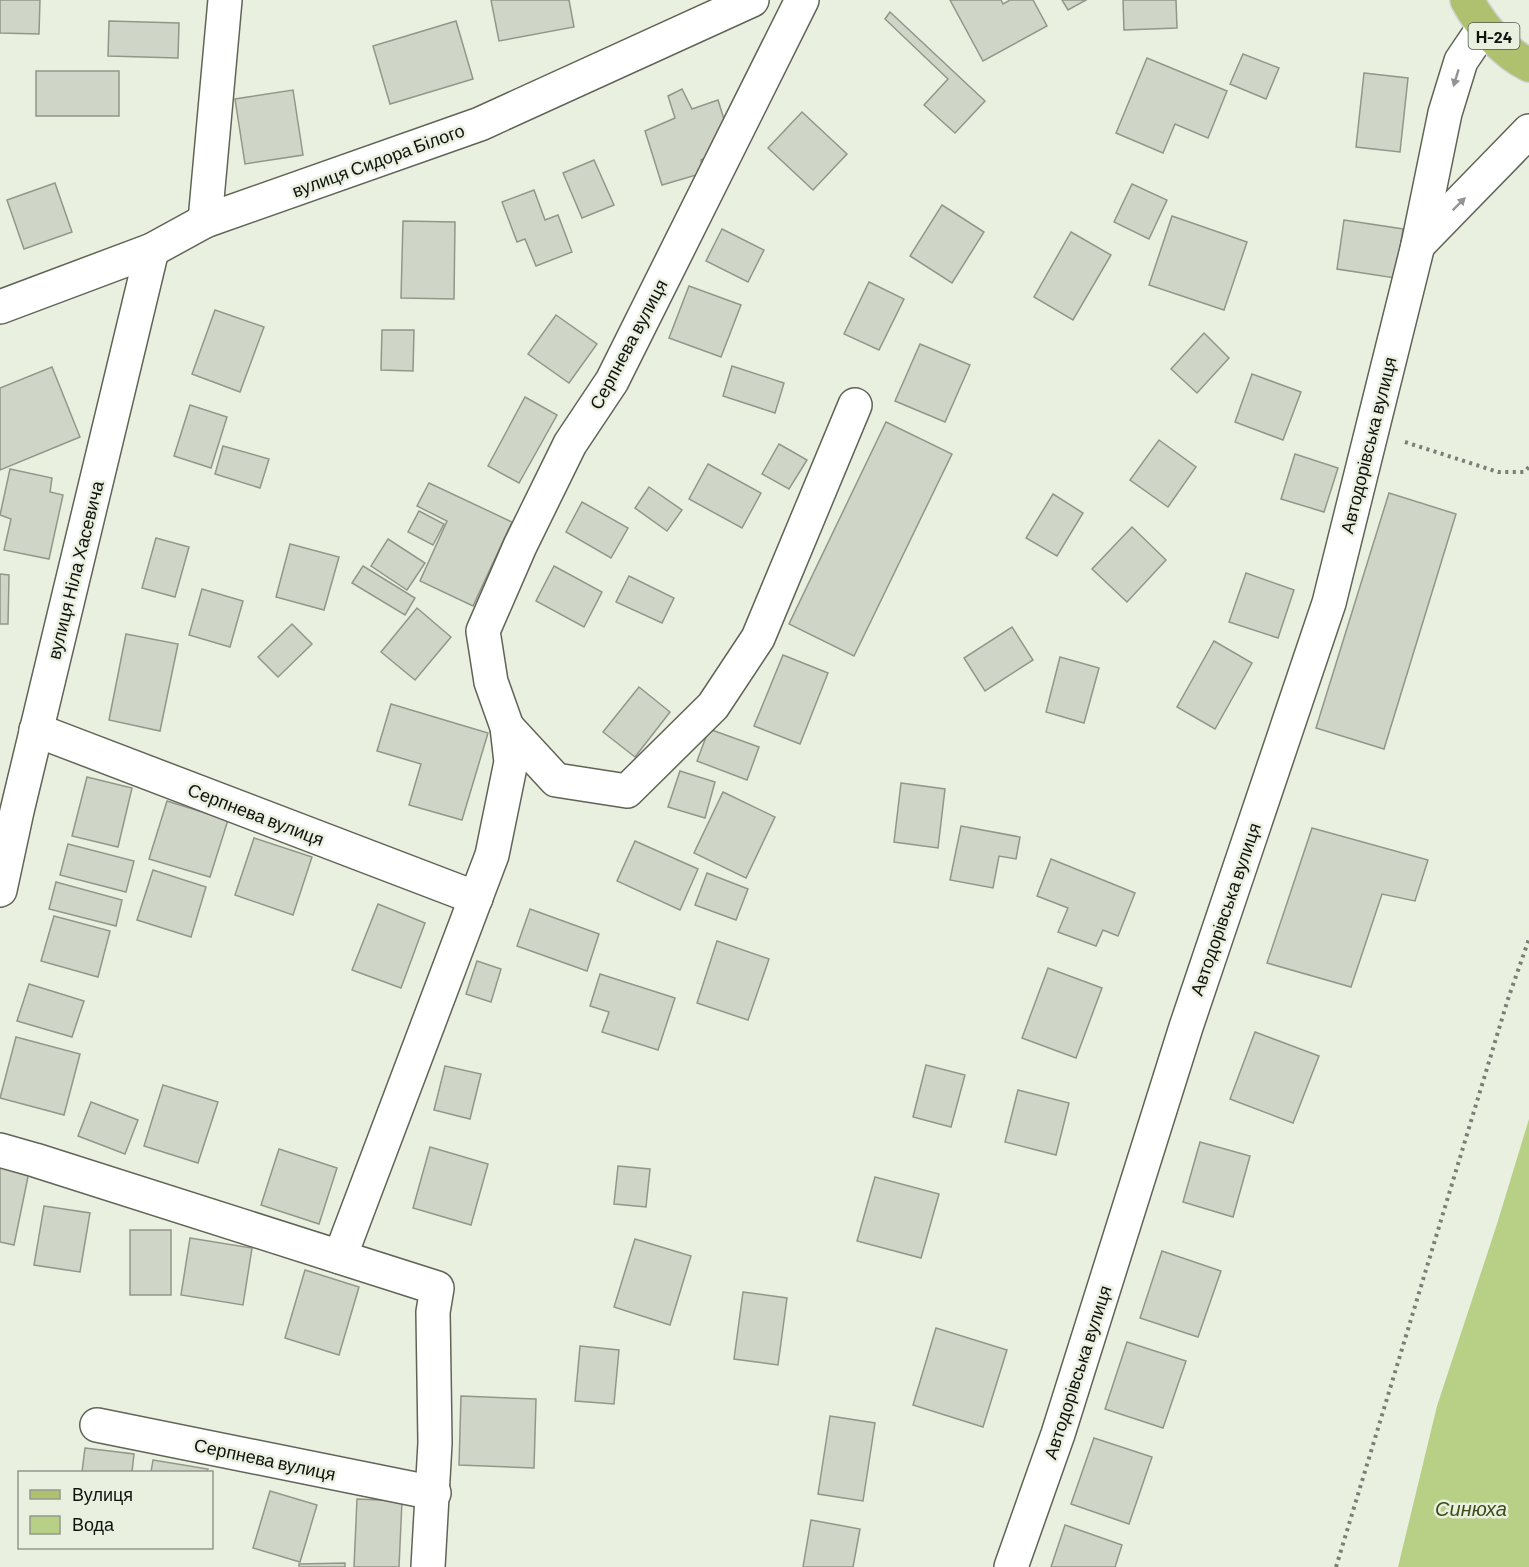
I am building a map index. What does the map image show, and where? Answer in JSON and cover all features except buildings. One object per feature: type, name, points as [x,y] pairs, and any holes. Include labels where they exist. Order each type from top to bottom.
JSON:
[{"type":"main road","name":"Н-24","points":[[1471,8],[1517,59],[1529,65]]},
{"type":"street","points":[[205,221],[225,0]]},
{"type":"street","name":"вулиця Сидора Білого","points":[[0,307],[152,250],[205,221],[480,124],[752,0]]},
{"type":"street","name":"Серпнева вулиця","points":[[340,1257],[492,855],[512,762],[507,727],[491,682],[483,631],[520,546],[570,444],[612,381],[802,0]]},
{"type":"street","name":"Автодорівська вулиця","points":[[1011,1567],[1058,1434],[1186,1027],[1329,603],[1418,245],[1444,113],[1461,61],[1471,8]]},
{"type":"street","points":[[1418,245],[1529,131]]},
{"type":"street","name":"вулиця Ніла Хасевича","points":[[0,890],[36,730],[152,250]]},
{"type":"street","name":"Серпнева вулиця","points":[[507,727],[556,780],[627,790],[713,706],[758,638],[855,405]]},
{"type":"street","name":"Серпнева вулиця","points":[[36,730],[476,898]]},
{"type":"street","points":[[0,1150],[437,1288],[433,1312],[434,1493],[428,1567]]},
{"type":"street","name":"Серпнева вулиця","points":[[97,1425],[434,1493]]},
{"type":"path","points":[[1372,430],[1498,472],[1524,472],[1529,467]]},
{"type":"path","points":[[1336,1567],[1508,999],[1529,939]]},
{"type":"water","name":"Синюха","points":[[1529,1119],[1529,1567],[1398,1567],[1437,1406]]}]
